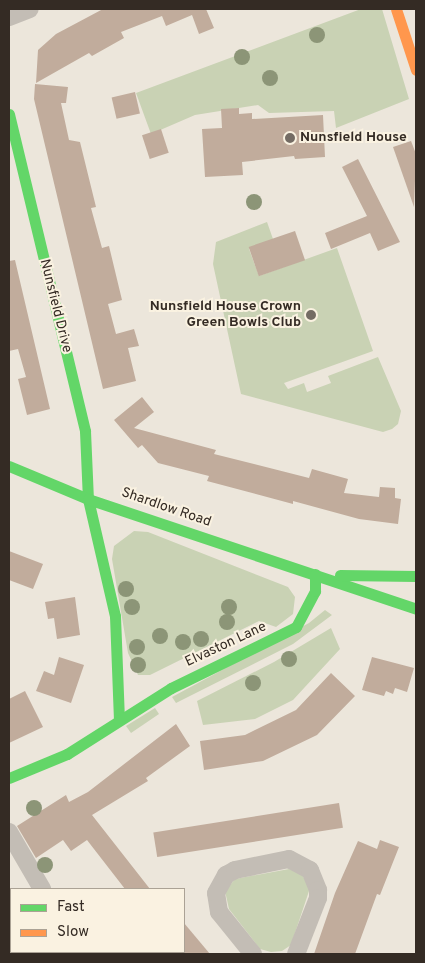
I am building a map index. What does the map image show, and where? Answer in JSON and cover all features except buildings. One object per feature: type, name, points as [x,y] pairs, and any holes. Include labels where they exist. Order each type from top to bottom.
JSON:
[{"type":"street","points":[[9,17],[30,9]]},
{"type":"street","points":[[396,9],[416,70]]},
{"type":"street","name":"Nunsfield Drive","points":[[9,114],[85,431],[88,499]]},
{"type":"street","name":"Shardlow Road","points":[[9,466],[88,499],[416,609]]},
{"type":"street","points":[[88,499],[115,616],[119,719]]},
{"type":"street","name":"Shardlow Road","points":[[315,574],[416,576]]},
{"type":"street","name":"Elvaston Lane","points":[[9,778],[67,754],[119,719],[172,688],[296,627],[315,591],[315,574]]},
{"type":"street","points":[[9,832],[41,888]]},
{"type":"street","points":[[253,954],[220,912],[216,903],[218,888],[226,875],[235,870],[289,860],[299,862],[310,870],[318,890],[318,898],[296,954]]},
{"type":"green space","points":[[361,9],[382,9],[409,99],[336,128],[334,111],[269,113],[258,105],[195,115],[151,134],[136,93]]},
{"type":"green space","points":[[267,222],[273,239],[249,249],[259,276],[337,248],[373,351],[284,383],[288,389],[304,383],[307,392],[331,383],[328,376],[378,357],[401,411],[398,424],[392,429],[383,432],[241,394],[213,264],[216,242]]},
{"type":"green space","points":[[134,531],[148,532],[288,587],[295,597],[293,614],[276,627],[259,621],[150,675],[138,675],[128,653],[112,559],[114,546]]},
{"type":"green space","points":[[325,610],[332,615],[293,644],[176,703],[172,697],[309,623]]},
{"type":"green space","points":[[331,628],[340,649],[293,700],[255,719],[203,725],[197,701],[274,662]]},
{"type":"green space","points":[[155,708],[159,714],[131,733],[126,726]]},
{"type":"green space","points":[[289,869],[301,873],[310,888],[291,945],[282,951],[271,952],[260,949],[229,909],[225,891],[235,879]]},
{"type":"traffic: fast","points":[[9,114],[85,431],[88,499],[115,616],[119,719]]},
{"type":"traffic: fast","points":[[9,466],[88,499],[416,609]]},
{"type":"traffic: fast","points":[[9,778],[67,754],[171,688],[296,627],[315,591],[315,574]]},
{"type":"traffic: fast","points":[[340,575],[416,576]]},
{"type":"traffic: slow","points":[[396,9],[416,70]]},
{"type":"place","name":"Nunsfield House","points":[[290,138]]},
{"type":"place","name":"Nunsfield House Crown Green Bowls Club","points":[[311,315]]}]
